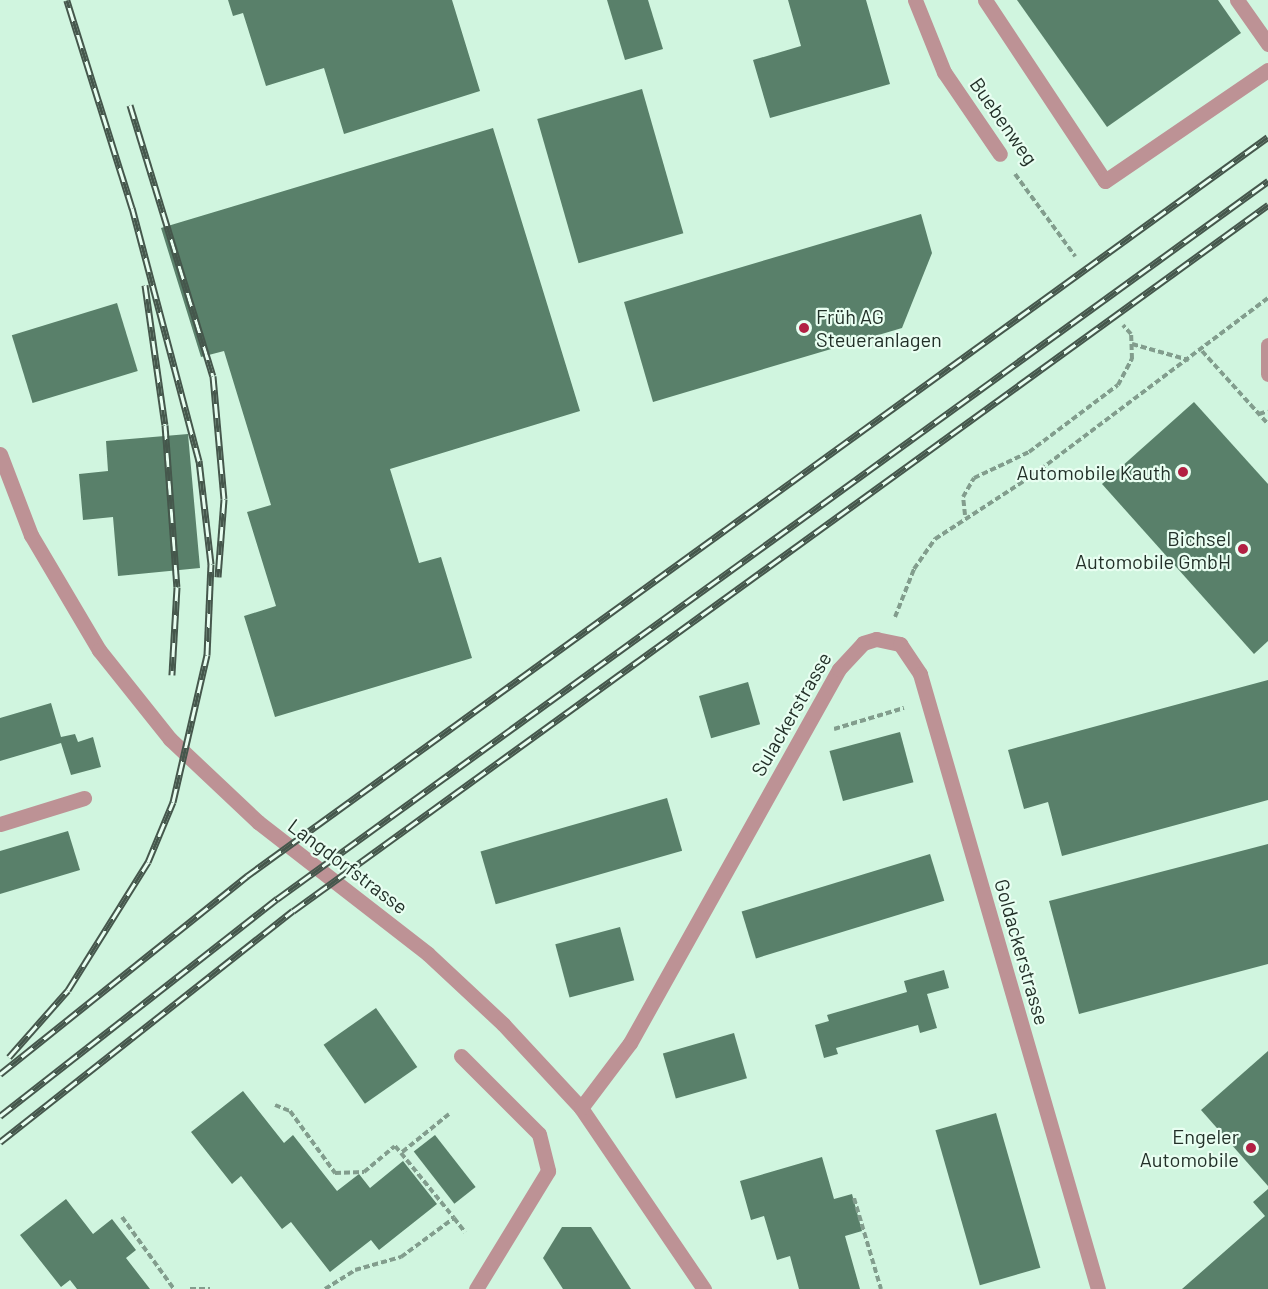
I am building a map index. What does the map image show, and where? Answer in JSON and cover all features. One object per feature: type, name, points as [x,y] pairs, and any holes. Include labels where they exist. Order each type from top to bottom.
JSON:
[{"type":"street","name":"Buebenweg","points":[[915,0],[944,72],[1000,154]]},
{"type":"street","points":[[985,0],[1105,181],[1268,70]]},
{"type":"street","points":[[1237,0],[1268,44]]},
{"type":"street","points":[[1268,345],[1268,374]]},
{"type":"street","name":"Langdorfstrasse","points":[[0,453],[31,535],[99,650],[170,739],[274,836],[428,954],[504,1024],[581,1108],[704,1289]]},
{"type":"street","name":"Sulackerstrasse","points":[[581,1108],[630,1043],[839,669],[863,643],[888,640]]},
{"type":"street","name":"Goldackerstrasse","points":[[888,640],[912,655],[920,674],[1098,1289]]},
{"type":"street","points":[[0,824],[84,798]]},
{"type":"street","points":[[461,1056],[539,1134],[548,1171],[476,1289]]},
{"type":"path","name":"Buebenweg","points":[[1000,154],[1075,256]]},
{"type":"path","points":[[888,640],[914,569],[935,539],[965,515],[1033,475],[1202,351],[1268,298]]},
{"type":"path","points":[[965,515],[966,486],[1029,452],[1118,385],[1127,374],[1132,344],[1124,325]]},
{"type":"path","points":[[1132,344],[1189,360]]},
{"type":"path","points":[[1202,351],[1268,424]]},
{"type":"path","points":[[1259,414],[1268,411]]},
{"type":"path","points":[[825,732],[911,706]]},
{"type":"path","points":[[275,1105],[290,1111],[335,1173],[364,1172],[396,1146],[465,1232]]},
{"type":"path","points":[[401,1153],[449,1114]]},
{"type":"path","points":[[854,1198],[881,1289]]},
{"type":"path","points":[[122,1216],[174,1289]]},
{"type":"path","points":[[325,1289],[355,1270],[401,1257],[454,1218]]},
{"type":"path","points":[[190,1289],[210,1289]]},
{"type":"building","points":[[228,0],[452,0],[480,91],[344,134],[324,68],[266,86],[243,13],[233,16]]},
{"type":"building","points":[[607,0],[648,0],[663,49],[625,60]]},
{"type":"building","points":[[788,0],[866,0],[890,84],[770,118],[753,60],[801,46]]},
{"type":"building","points":[[1017,0],[1218,0],[1241,33],[1107,127]]},
{"type":"building","points":[[642,89],[683,233],[579,263],[537,119]]},
{"type":"building","points":[[493,128],[580,411],[390,469],[419,563],[441,557],[472,658],[275,717],[244,616],[276,606],[247,512],[271,505],[224,351],[201,357],[161,228]]},
{"type":"building","points":[[921,214],[932,253],[902,328],[653,402],[624,302]]},
{"type":"building","points":[[117,303],[138,371],[33,403],[12,335]]},
{"type":"building","points":[[1194,402],[1268,484],[1268,641],[1254,654],[1102,484]]},
{"type":"building","points":[[188,434],[200,568],[118,576],[113,517],[83,520],[79,474],[108,471],[106,441]]},
{"type":"building","points":[[1268,680],[1268,800],[1062,856],[1048,802],[1024,809],[1008,750]]},
{"type":"building","points":[[748,682],[760,724],[711,738],[699,696]]},
{"type":"building","points":[[51,703],[61,737],[75,734],[78,742],[93,737],[101,767],[71,775],[61,743],[0,761],[0,718]]},
{"type":"building","points":[[900,732],[913,782],[843,801],[829,751]]},
{"type":"building","points":[[667,798],[682,851],[496,904],[481,851]]},
{"type":"building","points":[[68,831],[80,870],[0,894],[0,851]]},
{"type":"building","points":[[1268,844],[1268,964],[1079,1014],[1049,901]]},
{"type":"building","points":[[930,854],[944,901],[756,958],[742,912]]},
{"type":"building","points":[[620,927],[634,980],[570,997],[555,944]]},
{"type":"building","points":[[944,970],[949,988],[927,994],[937,1028],[920,1033],[918,1025],[836,1048],[838,1054],[824,1058],[815,1025],[829,1021],[827,1015],[907,992],[904,981]]},
{"type":"building","points":[[376,1008],[417,1067],[365,1104],[324,1045]]},
{"type":"building","points":[[734,1033],[747,1078],[676,1099],[663,1053]]},
{"type":"building","name":"Engeler Automobile","points":[[1268,1051],[1268,1186],[1201,1110]]},
{"type":"building","points":[[243,1091],[284,1143],[293,1135],[337,1191],[359,1174],[370,1188],[403,1161],[437,1204],[379,1250],[371,1240],[330,1272],[291,1222],[282,1229],[241,1176],[232,1184],[191,1132]]},
{"type":"building","points":[[996,1113],[1040,1268],[980,1285],[935,1130]]},
{"type":"building","points":[[435,1135],[476,1187],[454,1204],[414,1152]]},
{"type":"building","points":[[822,1157],[834,1199],[852,1194],[862,1231],[845,1236],[860,1289],[799,1289],[790,1256],[777,1260],[764,1216],[751,1220],[740,1181]]},
{"type":"building","name":"Engeler Automobile","points":[[1268,1189],[1268,1289],[1182,1289],[1265,1216],[1253,1202]]},
{"type":"building","points":[[66,1199],[93,1234],[112,1219],[136,1250],[126,1258],[150,1289],[77,1289],[70,1280],[61,1287],[20,1235]]},
{"type":"building","points":[[562,1227],[591,1227],[631,1289],[563,1289],[543,1258]]},
{"type":"railway","points":[[9,1057],[68,990],[148,862],[173,802],[207,655],[211,564],[199,461],[132,208],[67,0]]},
{"type":"railway","points":[[130,105],[213,376],[224,499],[218,577]]},
{"type":"railway","points":[[0,1074],[247,876],[1268,137]]},
{"type":"railway","points":[[0,1116],[277,899],[1268,181]]},
{"type":"railway","points":[[0,1142],[293,911],[1268,205]]},
{"type":"railway","points":[[145,285],[165,425],[177,587],[172,675]]},
{"type":"place","name":"Früh AG Steueranlagen","points":[[804,328]]},
{"type":"place","name":"Automobile Kauth","points":[[1183,472]]},
{"type":"place","name":"Bichsel Automobile GmbH","points":[[1243,549]]},
{"type":"place","name":"Engeler Automobile","points":[[1251,1148]]}]
